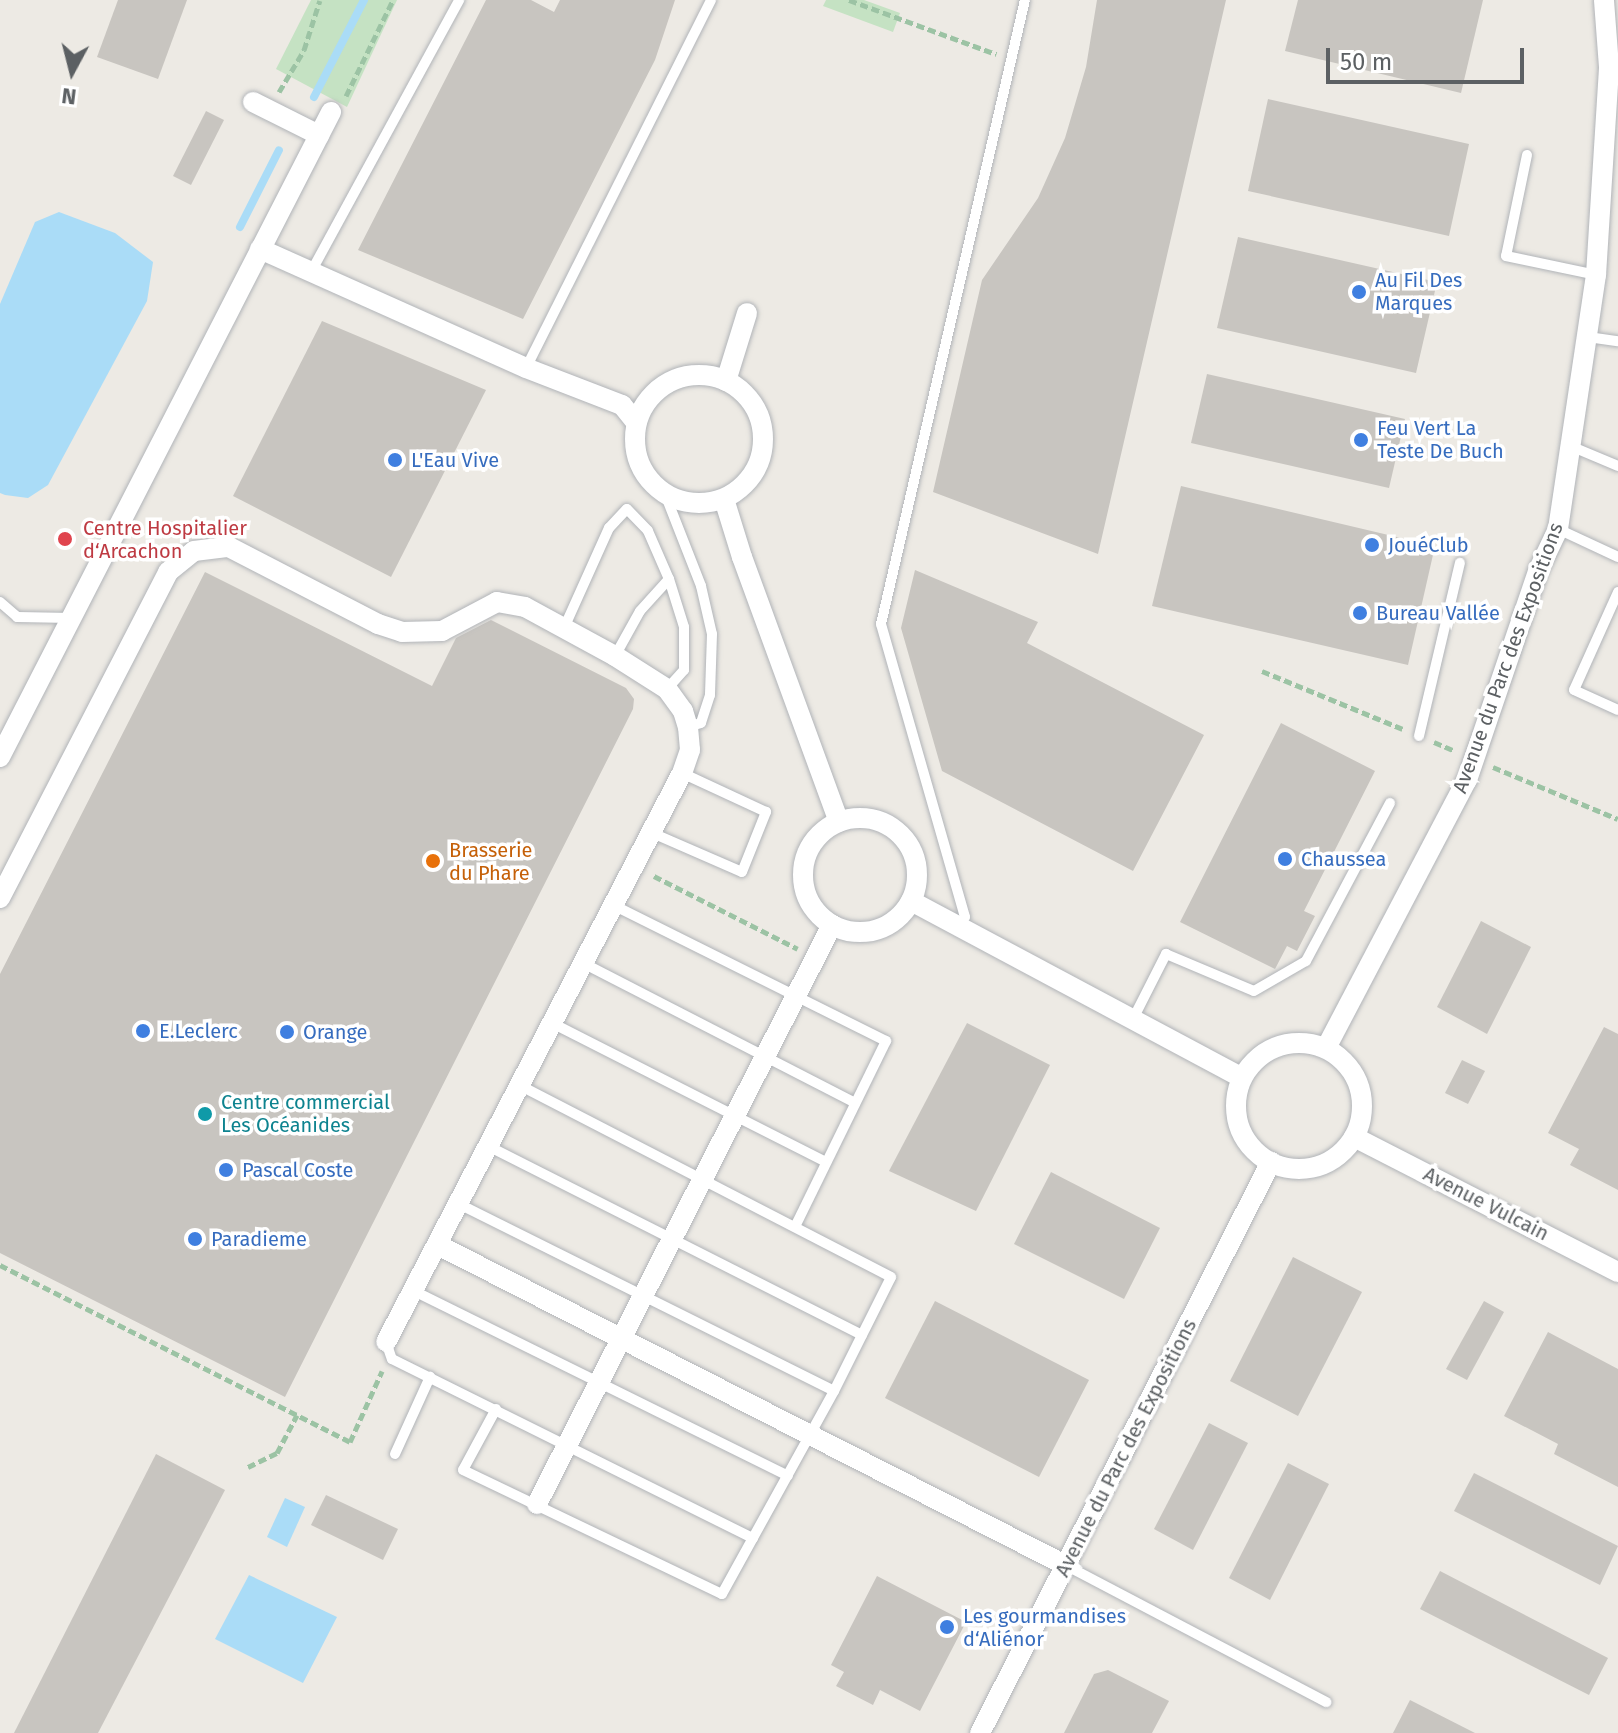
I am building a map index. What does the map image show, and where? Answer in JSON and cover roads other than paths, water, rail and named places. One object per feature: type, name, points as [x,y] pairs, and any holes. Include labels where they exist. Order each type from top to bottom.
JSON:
[{"type":"street","name":"Avenue du Parc des Expositions","points":[[1326,1048],[1460,794],[1475,759],[1538,571],[1558,529],[1568,445],[1596,275],[1609,67],[1604,0]]},
{"type":"street","points":[[262,107],[319,135]]},
{"type":"street","points":[[0,757],[331,112]]},
{"type":"street","points":[[260,249],[310,274],[526,368],[622,405],[636,422]]},
{"type":"street","points":[[726,381],[747,313]]},
{"type":"street","points":[[705,375],[726,381],[745,393],[758,411],[763,433],[762,453],[755,472],[742,488],[724,499],[705,504],[684,502],[665,494],[650,481],[639,464],[634,444],[636,422],[646,402],[662,386],[682,377],[705,375]]},
{"type":"street","points":[[724,499],[742,557],[839,822]]},
{"type":"street","points":[[0,898],[168,572],[194,551],[229,547],[378,624],[402,632],[442,631],[497,602],[525,607],[615,656],[667,689],[683,711],[688,727],[690,750],[682,773],[386,1342]]},
{"type":"street","points":[[873,819],[903,837],[917,868],[917,885],[911,901],[892,921],[868,932],[832,925],[818,913],[808,898],[803,880],[804,861],[811,845],[823,831],[839,822],[873,819]]},
{"type":"street","points":[[911,901],[1134,1017],[1241,1077]]},
{"type":"street","points":[[537,1504],[818,958],[832,925]]},
{"type":"street","points":[[1299,1043],[1326,1048],[1352,1072],[1360,1091],[1362,1112],[1354,1137],[1328,1162],[1308,1168],[1288,1168],[1271,1162],[1252,1148],[1241,1131],[1236,1111],[1241,1077],[1259,1056],[1278,1046],[1299,1043]]},
{"type":"street","name":"Avenue Vulcain","points":[[1354,1137],[1618,1272]]},
{"type":"street","name":"Avenue du Parc des Expositions","points":[[980,1733],[1271,1162]]},
{"type":"street","points":[[438,1245],[1067,1566]]},
{"type":"lane","points":[[310,274],[459,0]]},
{"type":"lane","points":[[526,368],[711,0]]},
{"type":"lane","points":[[958,928],[965,917],[881,624],[1025,0]]},
{"type":"lane","points":[[1527,155],[1506,256],[1596,275]]},
{"type":"lane","points":[[1588,337],[1618,341]]},
{"type":"lane","points":[[1568,445],[1618,466]]},
{"type":"lane","points":[[665,494],[701,586],[712,634],[710,695],[701,723],[688,727]]},
{"type":"lane","points":[[564,628],[609,528],[627,509],[648,531],[669,579],[684,627],[684,670],[667,689]]},
{"type":"lane","points":[[1558,529],[1618,557]]},
{"type":"lane","points":[[1419,736],[1460,563]]},
{"type":"lane","points":[[615,656],[640,611],[669,579]]},
{"type":"lane","points":[[1618,592],[1574,690],[1618,710]]},
{"type":"lane","points":[[0,602],[17,617],[72,618]]},
{"type":"lane","points":[[650,832],[742,872],[766,812],[682,773]]},
{"type":"lane","points":[[1134,1017],[1166,954],[1254,991],[1306,961],[1390,803]]},
{"type":"lane","points":[[613,905],[886,1041],[796,1225]]},
{"type":"lane","points":[[583,963],[855,1103]]},
{"type":"lane","points":[[552,1023],[826,1162]]},
{"type":"lane","points":[[496,1409],[463,1470],[722,1594],[834,1391],[891,1277],[796,1225],[519,1085]]},
{"type":"lane","points":[[488,1146],[862,1335]]},
{"type":"lane","points":[[457,1203],[834,1391]]},
{"type":"lane","points":[[414,1291],[788,1476]]},
{"type":"lane","points":[[386,1342],[392,1359],[753,1538]]},
{"type":"lane","points":[[395,1454],[430,1377]]},
{"type":"lane","points":[[1067,1566],[1326,1702]]},
{"type":"water","points":[[59,212],[115,233],[153,262],[147,301],[48,485],[28,498],[5,495],[0,493],[0,304],[35,222]]},
{"type":"water","points":[[285,1498],[305,1507],[287,1547],[267,1537]]},
{"type":"water","points":[[249,1575],[337,1617],[303,1683],[215,1639]]},
{"type":"waterway","points":[[314,97],[364,0]]},
{"type":"waterway","points":[[240,227],[279,150]]},
{"type":"place","name":"Au Fil Des Marques","points":[[1359,292]]},
{"type":"place","name":"Feu Vert La Teste De Buch","points":[[1361,440]]},
{"type":"place","name":"L'Eau Vive","points":[[395,460]]},
{"type":"place","name":"Centre Hospitalier d‘Arcachon","points":[[65,539]]},
{"type":"place","name":"JouéClub","points":[[1372,545]]},
{"type":"place","name":"Bureau Vallée","points":[[1360,613]]},
{"type":"place","name":"Chaussea","points":[[1285,859]]},
{"type":"place","name":"Brasserie du Phare","points":[[433,861]]},
{"type":"place","name":"E.Leclerc","points":[[143,1031]]},
{"type":"place","name":"Orange","points":[[287,1032]]},
{"type":"place","name":"Centre commercial Les Océanides","points":[[205,1114]]},
{"type":"place","name":"Pascal Coste","points":[[226,1170]]},
{"type":"place","name":"Paradieme","points":[[195,1239]]},
{"type":"place","name":"Les gourmandises d‘Aliénor","points":[[947,1627]]}]
